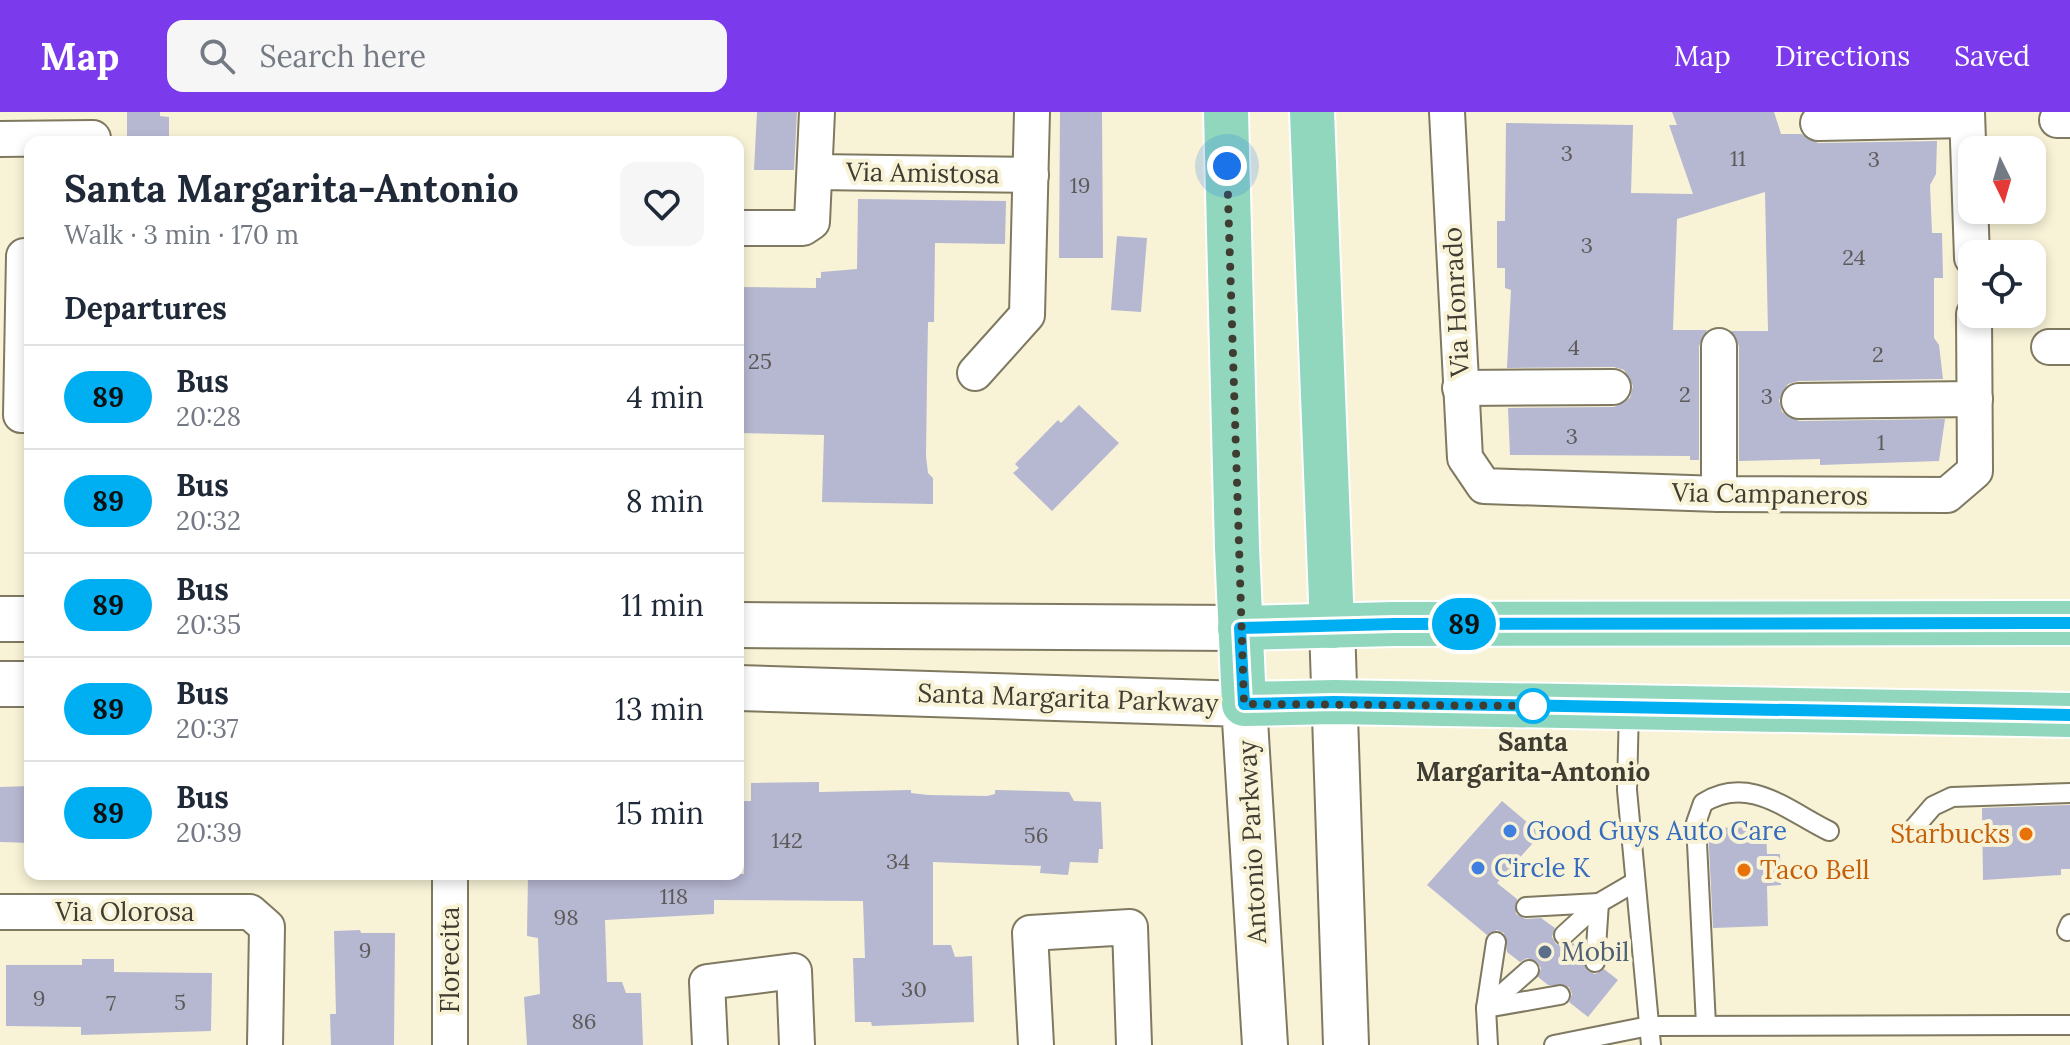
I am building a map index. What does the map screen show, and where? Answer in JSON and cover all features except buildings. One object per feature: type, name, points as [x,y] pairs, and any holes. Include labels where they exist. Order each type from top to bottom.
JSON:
[{"type":"main road","name":"Antonio Parkway","points":[[1226,112],[1240,628],[1265,1045]]},
{"type":"main road","points":[[1312,112],[1346,1045]]},
{"type":"main road","points":[[0,619],[24,619]]},
{"type":"main road","points":[[744,625],[1240,628],[2070,623]]},
{"type":"main road","points":[[0,684],[24,684]]},
{"type":"main road","name":"Santa Margarita Parkway","points":[[744,688],[1244,704],[1334,702],[2070,715]]},
{"type":"street","name":"Via Amistosa","points":[[744,228],[803,228],[812,222],[817,112]]},
{"type":"street","name":"Via Amistosa","points":[[975,373],[1027,315],[1032,112]]},
{"type":"street","name":"Via Honrado","points":[[1447,112],[1465,458],[1484,486]]},
{"type":"street","points":[[1818,123],[1967,116],[1971,240]]},
{"type":"street","points":[[35,136],[93,131]]},
{"type":"street","points":[[0,139],[24,137]]},
{"type":"street","name":"Via Amistosa","points":[[815,172],[1031,175]]},
{"type":"street","points":[[24,256],[21,415],[24,415]]},
{"type":"street","name":"Via Campaneros","points":[[1484,486],[1719,494],[1947,495],[1975,471],[1974,328]]},
{"type":"street","points":[[1719,346],[1719,494]]},
{"type":"street","points":[[1460,388],[1613,387]]},
{"type":"street","points":[[1799,401],[1975,399]]},
{"type":"street","name":"Florecita","points":[[450,880],[450,1045]]},
{"type":"street","name":"Via Olorosa","points":[[0,912],[250,912],[267,927],[265,1045]]},
{"type":"street","points":[[1036,1045],[1030,933],[1130,927],[1134,1045]]},
{"type":"street","points":[[710,1045],[707,982],[794,971],[797,1045]]},
{"type":"lane","points":[[1629,707],[1627,790],[1651,1045]]},
{"type":"lane","points":[[1706,1025],[1696,823],[1703,803],[1726,793],[1764,795],[1829,831]]},
{"type":"lane","points":[[1914,828],[1933,806],[1952,797],[2070,793]]},
{"type":"lane","points":[[1564,935],[1599,903],[1635,882]]},
{"type":"lane","points":[[1526,907],[1599,903]]},
{"type":"lane","points":[[1595,962],[1599,903]]},
{"type":"lane","points":[[1488,1045],[1486,1008],[1496,942]]},
{"type":"lane","points":[[1486,1008],[1529,970]]},
{"type":"lane","points":[[1486,1008],[1560,995]]},
{"type":"lane","points":[[1554,1045],[1649,1026],[2070,1025]]},
{"type":"bus line","name":"89","points":[[2070,623],[1778,626],[1394,624],[1240,628],[1244,704],[1334,702],[2070,715]]},
{"type":"place","name":"Santa Margarita-Antonio","points":[[1533,706]]},
{"type":"place","name":"Good Guys Auto Care","points":[[1510,831]]},
{"type":"place","name":"Starbucks","points":[[2026,834]]},
{"type":"place","name":"Circle K","points":[[1478,868]]},
{"type":"place","name":"Taco Bell","points":[[1744,870]]},
{"type":"place","name":"Mobil","points":[[1545,952]]},
{"type":"route","points":[[1227,166],[1244,704],[1334,702],[1543,706],[1533,706]]}]
